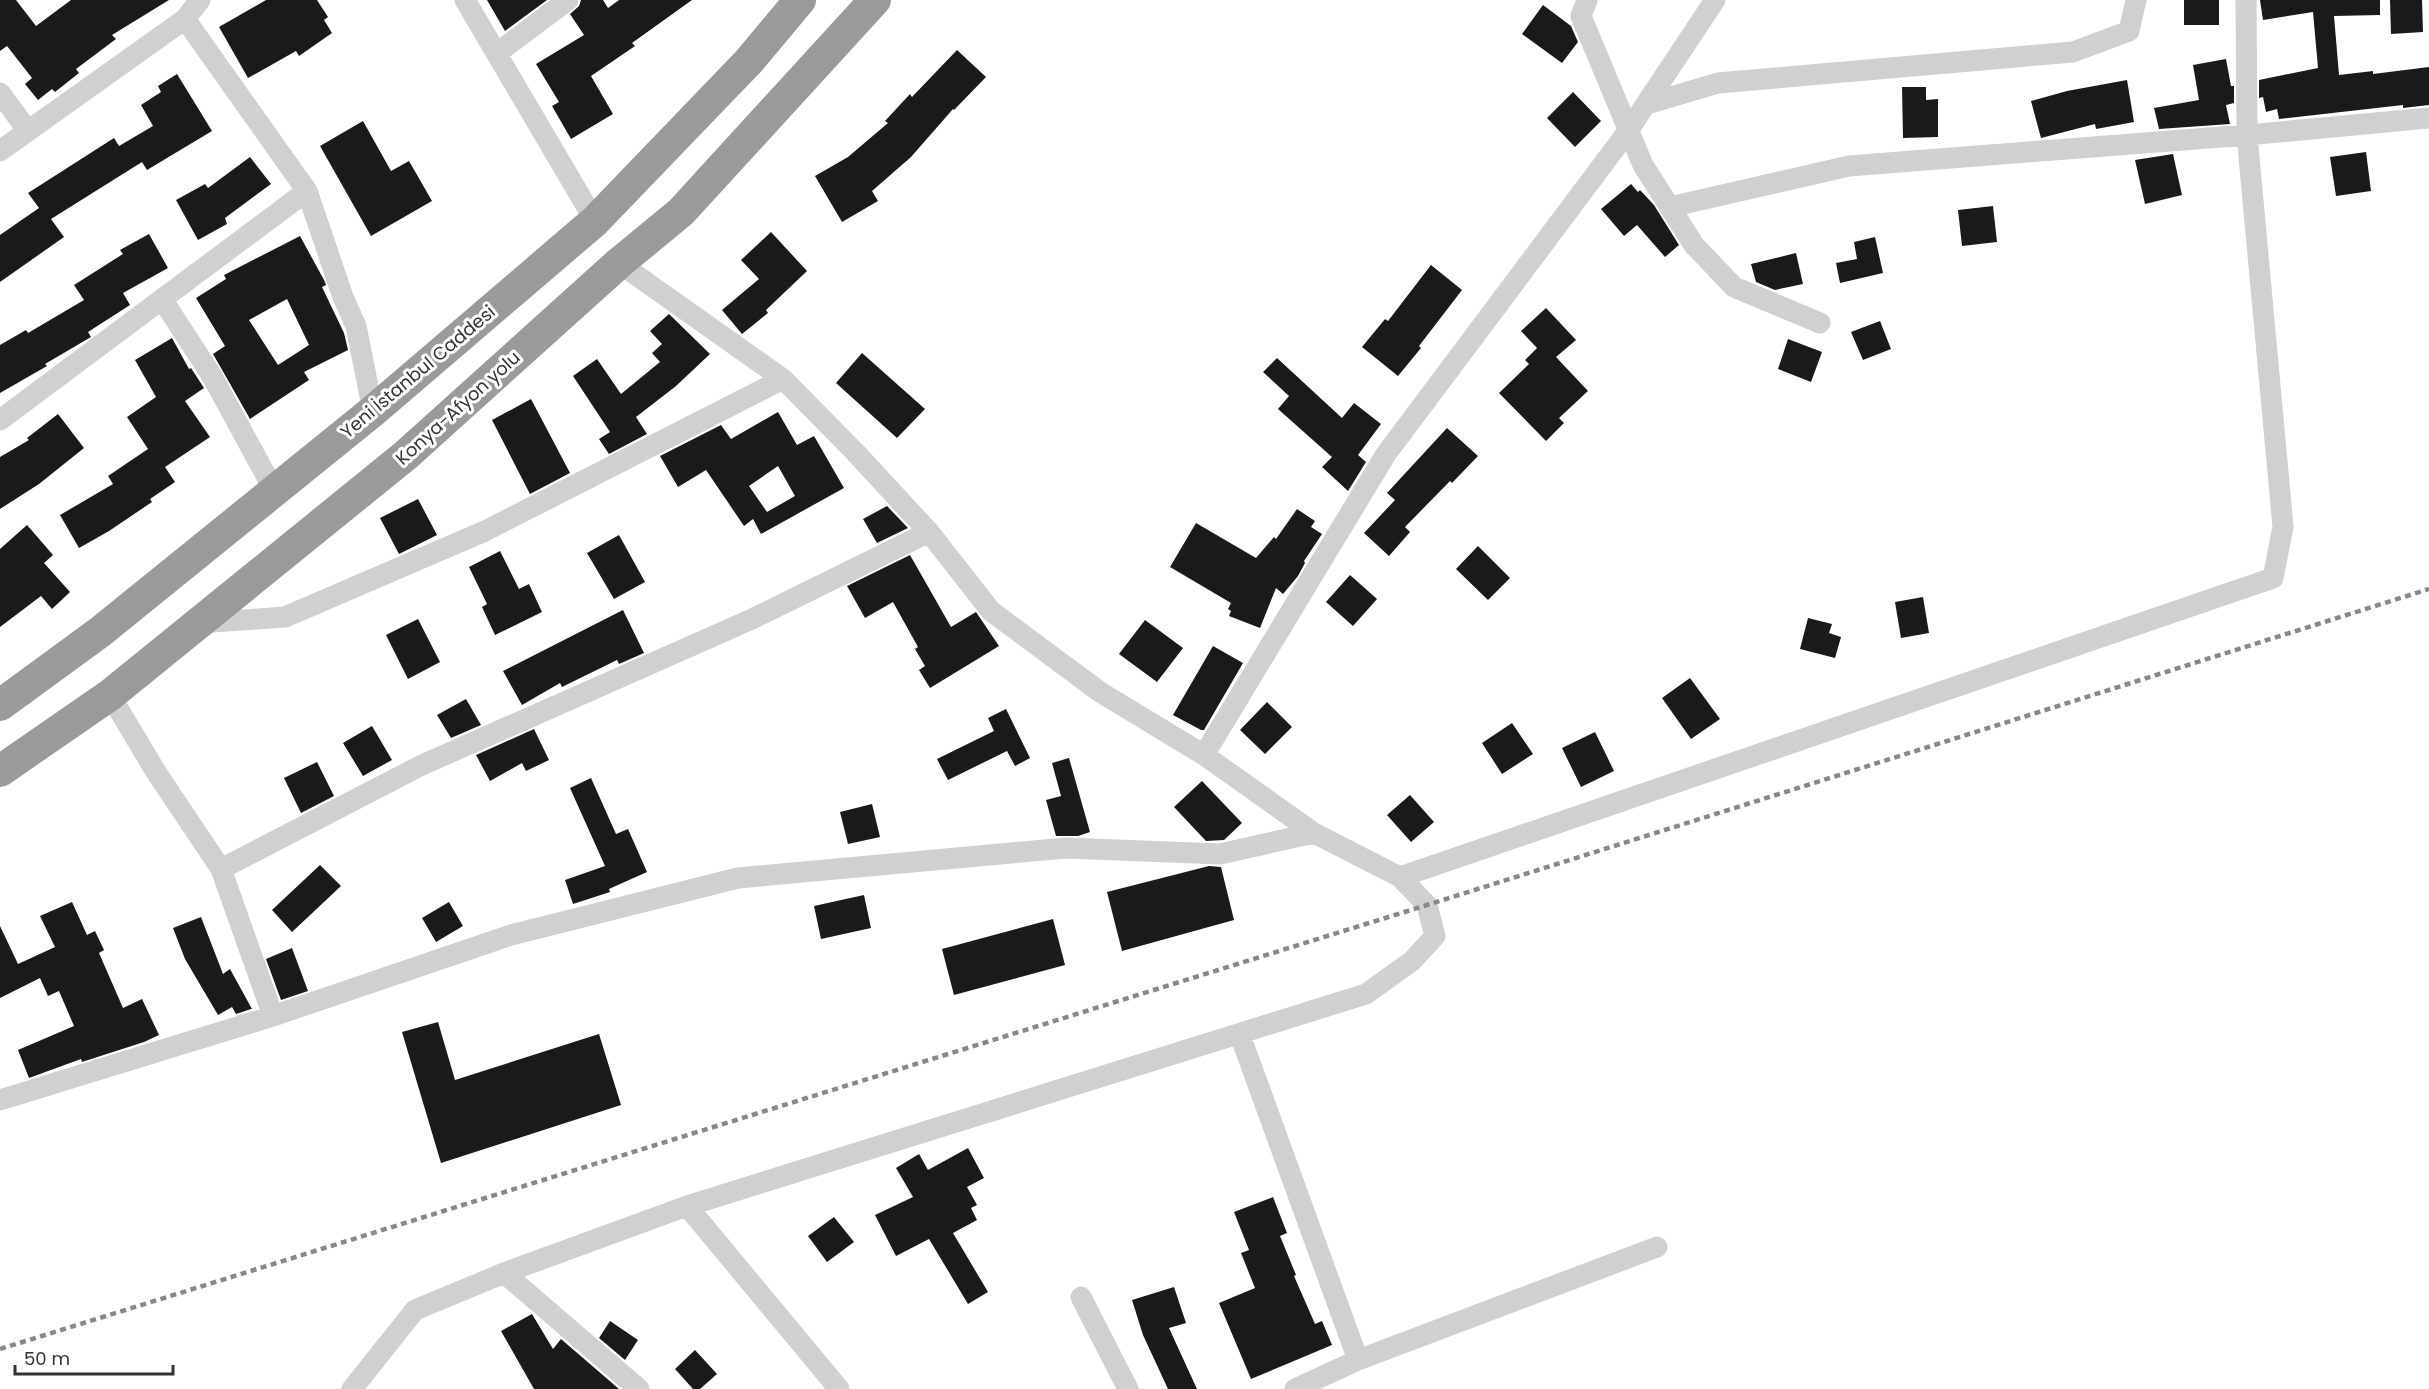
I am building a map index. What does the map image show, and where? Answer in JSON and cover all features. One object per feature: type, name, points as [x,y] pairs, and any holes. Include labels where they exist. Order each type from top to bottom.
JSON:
[{"type":"highway","name":"Yeni İstanbul Caddesi","points":[[0,705],[100,632],[373,411],[595,221],[750,62],[800,0]]},
{"type":"highway","name":"Konya-Afyon yolu","points":[[0,771],[110,695],[406,455],[619,263],[681,212],[875,0]]},
{"type":"street","points":[[0,151],[185,19],[200,0]]},
{"type":"street","points":[[465,0],[595,221]]},
{"type":"street","points":[[497,52],[568,0]]},
{"type":"street","points":[[1587,0],[1581,16],[1643,165],[1694,245],[1734,287],[1820,323]]},
{"type":"street","points":[[1204,755],[1386,454],[1647,104],[1714,0]]},
{"type":"street","points":[[1647,104],[1718,83],[2073,52],[2129,31],[2136,0]]},
{"type":"street","points":[[1400,877],[2273,578],[2283,527],[2247,135],[2246,0]]},
{"type":"street","points":[[185,19],[307,191],[343,297],[356,326],[373,411]]},
{"type":"street","points":[[0,93],[28,131]]},
{"type":"street","points":[[1670,207],[1849,166],[2247,135],[2429,118]]},
{"type":"street","points":[[0,420],[307,191]]},
{"type":"street","points":[[352,1389],[415,1310],[504,1273],[687,1206],[1366,994],[1412,961],[1435,936],[1427,905],[1400,877],[1314,833],[1204,755],[1100,692],[991,611],[929,532],[783,379],[619,263]]},
{"type":"street","points":[[162,299],[212,376],[274,490]]},
{"type":"street","points":[[198,624],[285,617],[485,531],[783,379]]},
{"type":"street","points":[[221,869],[422,765],[752,619],[929,532]]},
{"type":"street","points":[[110,695],[156,771],[221,869],[273,1016]]},
{"type":"street","points":[[0,1100],[273,1016],[511,935],[738,878],[1066,848],[1220,854],[1314,833]]},
{"type":"street","points":[[1240,1035],[1358,1360]]},
{"type":"street","points":[[687,1206],[839,1389]]},
{"type":"street","points":[[1295,1389],[1358,1360],[1657,1247]]},
{"type":"street","points":[[504,1273],[639,1389]]},
{"type":"street","points":[[1082,1297],[1128,1389]]},
{"type":"building","points":[[0,0],[16,0],[36,26],[71,0],[169,0],[112,35],[116,39],[76,69],[79,73],[55,92],[52,89],[38,100],[25,84],[32,78],[7,46],[0,51]]},
{"type":"building","points":[[266,0],[317,0],[328,17],[324,20],[332,33],[299,56],[296,51],[248,78],[219,27]]},
{"type":"building","points":[[487,0],[547,0],[505,31]]},
{"type":"building","points":[[581,0],[603,0],[608,8],[619,0],[692,0],[632,43],[635,46],[591,76],[613,114],[571,139],[552,106],[559,102],[536,64],[584,35],[570,14],[579,6]]},
{"type":"building","points":[[2184,0],[2219,0],[2219,25],[2184,25]]},
{"type":"building","points":[[2260,0],[2380,0],[2380,15],[2334,16],[2339,75],[2373,71],[2373,74],[2429,67],[2429,105],[2403,108],[2403,105],[2279,119],[2277,109],[2266,112],[2263,97],[2259,98],[2259,80],[2318,68],[2313,12],[2263,20]]},
{"type":"building","points":[[2390,0],[2422,0],[2423,32],[2391,34]]},
{"type":"building","points":[[1543,5],[1571,26],[1578,42],[1562,63],[1522,34]]},
{"type":"building","points":[[957,50],[986,77],[953,109],[911,157],[872,191],[878,201],[842,222],[815,176],[848,157],[888,123],[885,121],[910,94],[912,97]]},
{"type":"building","points":[[2226,59],[2231,86],[2234,86],[2234,103],[2226,105],[2230,124],[2159,129],[2154,108],[2199,100],[2193,65]]},
{"type":"building","points":[[177,74],[212,131],[147,170],[142,162],[51,219],[64,237],[0,282],[0,235],[39,208],[28,193],[114,138],[119,146],[153,126],[141,105],[161,92],[158,86]]},
{"type":"building","points":[[2127,80],[2134,122],[2096,129],[2095,124],[2041,138],[2031,101],[2067,91]]},
{"type":"building","points":[[1902,87],[1926,87],[1926,100],[1938,99],[1938,137],[1903,138]]},
{"type":"building","points":[[1573,92],[1601,121],[1575,147],[1547,118]]},
{"type":"building","points":[[363,121],[391,171],[409,161],[432,201],[371,236],[320,146]]},
{"type":"building","points":[[2366,152],[2371,191],[2336,196],[2330,157]]},
{"type":"building","points":[[2173,154],[2182,195],[2145,204],[2135,160]]},
{"type":"building","points":[[250,157],[271,184],[225,218],[227,224],[198,240],[176,200],[205,184],[208,188]]},
{"type":"building","points":[[1631,184],[1654,205],[1679,245],[1665,257],[1637,225],[1624,236],[1601,209]]},
{"type":"building","points":[[1993,206],[1997,242],[1962,246],[1958,210]]},
{"type":"building","points":[[771,232],[807,271],[766,310],[768,313],[742,334],[722,310],[759,279],[741,260]]},
{"type":"building","points":[[149,234],[168,268],[123,293],[130,305],[88,332],[91,337],[0,393],[0,345],[26,330],[28,333],[84,300],[74,285],[123,254],[120,250]]},
{"type":"building","points":[[300,236],[324,280],[326,285],[322,287],[344,333],[348,350],[304,372],[309,380],[250,419],[213,354],[225,346],[196,298],[226,279],[224,275]],"holes":[[[287,299],[309,345],[278,365],[249,320]]]},
{"type":"building","points":[[1875,237],[1883,273],[1840,283],[1836,263],[1857,259],[1854,242]]},
{"type":"building","points":[[1796,253],[1803,284],[1775,290],[1756,282],[1751,264]]},
{"type":"building","points":[[1431,265],[1462,290],[1398,376],[1362,347],[1385,319],[1388,321]]},
{"type":"building","points":[[1546,308],[1576,340],[1556,357],[1588,391],[1559,418],[1564,423],[1546,441],[1499,393],[1529,364],[1525,360],[1537,348],[1521,331]]},
{"type":"building","points":[[669,314],[710,354],[676,386],[636,417],[647,434],[609,454],[599,439],[610,432],[573,376],[597,359],[621,394],[660,362],[652,353],[662,344],[650,331]]},
{"type":"building","points":[[1880,321],[1891,349],[1863,360],[1851,332]]},
{"type":"building","points":[[172,338],[189,369],[191,368],[204,388],[185,401],[210,437],[165,467],[175,482],[150,499],[152,502],[79,548],[60,515],[113,484],[108,476],[148,449],[127,417],[156,397],[135,360]]},
{"type":"building","points":[[1788,339],[1822,352],[1811,382],[1778,369]]},
{"type":"building","points":[[862,353],[925,409],[897,438],[836,383]]},
{"type":"building","points":[[1277,358],[1342,418],[1354,403],[1381,424],[1358,455],[1366,462],[1348,491],[1322,467],[1332,457],[1278,409],[1289,396],[1263,372]]},
{"type":"building","points":[[531,399],[570,473],[530,494],[492,420]]},
{"type":"building","points":[[778,412],[797,445],[814,436],[844,488],[761,534],[753,519],[744,526],[706,470],[678,487],[660,456],[721,425],[731,439]],"holes":[[[778,466],[795,496],[767,512],[749,486]]]},
{"type":"building","points":[[58,414],[84,448],[39,484],[0,509],[0,457],[29,440],[27,438]]},
{"type":"building","points":[[1447,428],[1478,456],[1405,527],[1410,532],[1389,556],[1364,533],[1395,500],[1387,493]]},
{"type":"building","points":[[418,499],[437,535],[399,554],[380,518]]},
{"type":"building","points":[[887,506],[908,528],[877,543],[863,519]]},
{"type":"building","points":[[1297,509],[1315,521],[1311,527],[1322,534],[1304,561],[1298,576],[1283,594],[1276,588],[1260,628],[1229,616],[1231,611],[1228,609],[1231,603],[1170,567],[1196,523],[1256,558],[1274,537],[1276,539]]},
{"type":"building","points":[[27,525],[53,555],[44,563],[70,592],[52,609],[41,596],[0,627],[0,549]]},
{"type":"building","points":[[619,535],[645,582],[614,599],[587,553]]},
{"type":"building","points":[[1478,546],[1510,578],[1488,600],[1456,569]]},
{"type":"building","points":[[500,551],[519,589],[529,584],[542,612],[495,635],[482,607],[487,604],[469,567]]},
{"type":"building","points":[[910,555],[951,627],[976,612],[999,646],[930,688],[919,670],[925,666],[915,649],[918,647],[893,602],[865,618],[847,586]]},
{"type":"building","points":[[1350,575],[1377,599],[1353,626],[1326,602]]},
{"type":"building","points":[[1923,597],[1929,633],[1901,638],[1895,602]]},
{"type":"building","points":[[623,610],[644,653],[619,664],[617,660],[562,687],[560,683],[522,705],[503,671]]},
{"type":"building","points":[[1808,618],[1832,624],[1829,633],[1841,637],[1835,658],[1800,649]]},
{"type":"building","points":[[418,619],[440,662],[408,679],[386,635]]},
{"type":"building","points":[[1145,620],[1183,648],[1157,682],[1119,654]]},
{"type":"building","points":[[1213,646],[1243,663],[1204,730],[1201,730],[1173,715]]},
{"type":"building","points":[[1690,678],[1720,719],[1691,739],[1662,698]]},
{"type":"building","points":[[466,699],[481,725],[451,738],[437,715]]},
{"type":"building","points":[[1267,702],[1292,727],[1265,754],[1240,730]]},
{"type":"building","points":[[1006,709],[1030,758],[1015,766],[1007,751],[948,780],[937,759],[994,731],[988,718]]},
{"type":"building","points":[[1512,723],[1533,754],[1502,774],[1482,743]]},
{"type":"building","points":[[372,726],[392,760],[363,776],[343,743]]},
{"type":"building","points":[[534,729],[549,760],[526,771],[522,763],[490,781],[476,755]]},
{"type":"building","points":[[1595,732],[1614,771],[1581,787],[1562,748]]},
{"type":"building","points":[[1069,758],[1090,832],[1078,836],[1056,836],[1046,800],[1061,796],[1052,763]]},
{"type":"building","points":[[317,762],[334,796],[301,813],[284,778]]},
{"type":"building","points":[[591,778],[616,834],[628,829],[647,872],[609,889],[610,892],[573,904],[565,880],[605,866],[570,788]]},
{"type":"building","points":[[1202,781],[1242,823],[1224,840],[1206,841],[1174,807]]},
{"type":"building","points":[[1410,795],[1434,822],[1411,842],[1387,815]]},
{"type":"building","points":[[872,804],[880,837],[848,844],[840,812]]},
{"type":"building","points":[[320,865],[341,886],[292,932],[272,910]]},
{"type":"building","points":[[1209,866],[1221,867],[1234,920],[1122,951],[1107,892]]},
{"type":"building","points":[[864,895],[871,928],[821,939],[814,906]]},
{"type":"building","points":[[72,902],[87,935],[95,931],[104,950],[99,953],[123,1008],[142,999],[159,1035],[144,1042],[82,1062],[81,1059],[29,1078],[18,1050],[74,1026],[59,991],[48,996],[40,978],[0,998],[0,926],[18,964],[55,947],[40,916]]},
{"type":"building","points":[[449,902],[463,926],[436,942],[422,918]]},
{"type":"building","points":[[201,917],[223,974],[230,969],[252,1009],[236,1014],[232,1007],[218,1015],[185,959],[173,928]]},
{"type":"building","points":[[1053,919],[1065,965],[954,995],[942,949]]},
{"type":"building","points":[[292,948],[308,991],[281,1000],[266,959]]},
{"type":"building","points":[[438,1022],[455,1080],[599,1034],[621,1105],[441,1163],[402,1032]]},
{"type":"building","points":[[968,1148],[984,1178],[967,1187],[977,1205],[971,1208],[977,1220],[953,1233],[988,1292],[968,1304],[929,1239],[896,1256],[875,1215],[913,1197],[896,1168],[919,1154],[928,1170]]},
{"type":"building","points":[[1273,1197],[1287,1233],[1280,1236],[1296,1275],[1294,1276],[1315,1324],[1322,1321],[1332,1345],[1251,1379],[1219,1303],[1255,1288],[1241,1253],[1249,1250],[1234,1212]]},
{"type":"building","points":[[834,1217],[854,1242],[827,1262],[808,1236]]},
{"type":"building","points":[[1174,1287],[1186,1323],[1169,1328],[1197,1389],[1168,1389],[1143,1335],[1132,1300]]},
{"type":"building","points":[[532,1314],[553,1349],[561,1339],[619,1389],[534,1389],[501,1331]]},
{"type":"building","points":[[610,1321],[638,1340],[625,1360],[599,1338]]},
{"type":"building","points":[[695,1350],[717,1374],[700,1389],[693,1389],[675,1369]]},
{"type":"railway","points":[[0,1349],[1427,905],[2429,589]]}]
